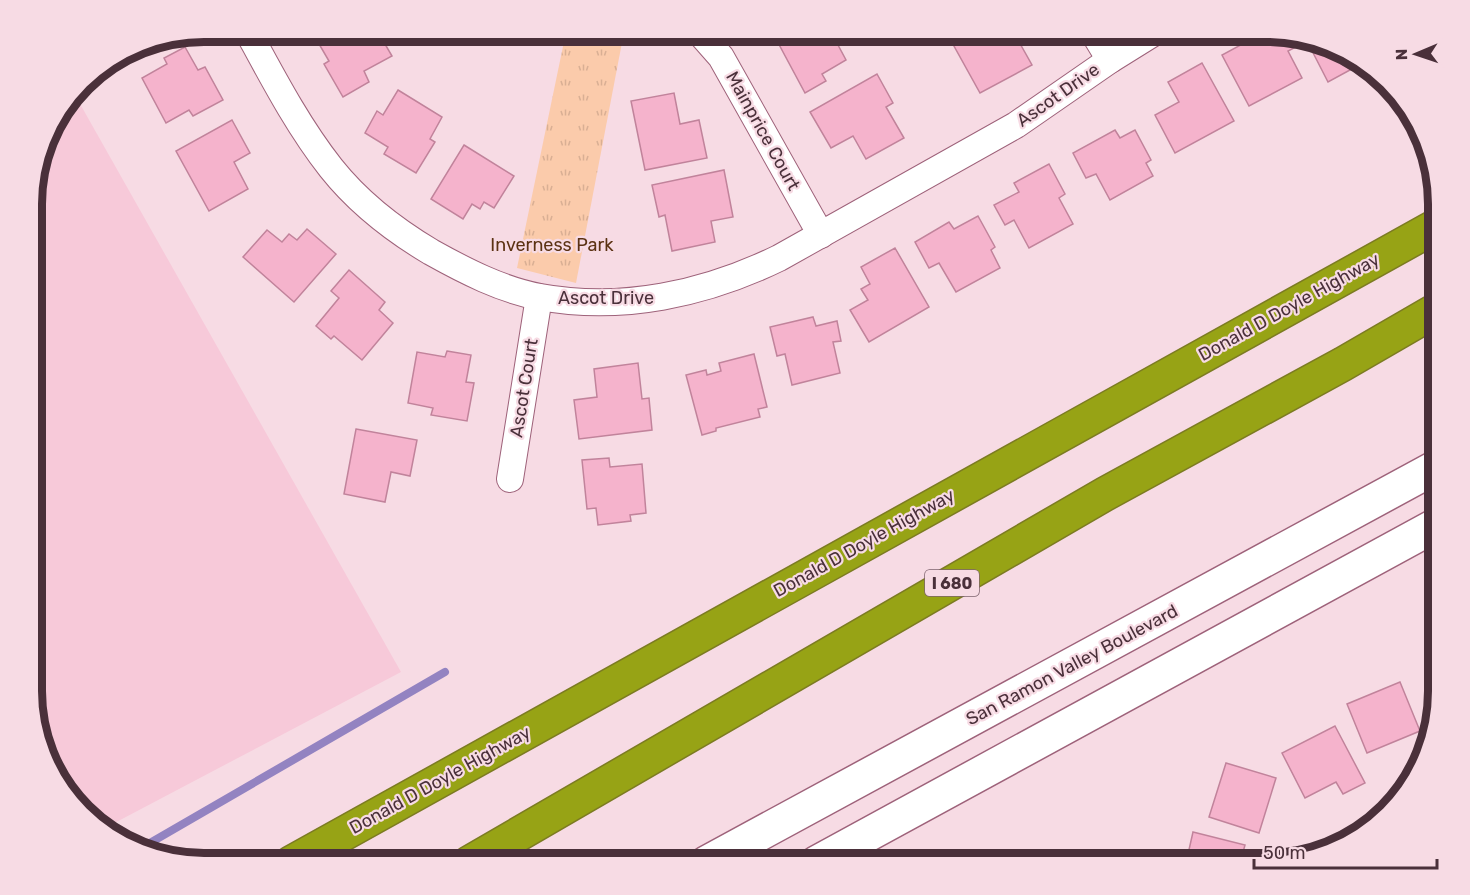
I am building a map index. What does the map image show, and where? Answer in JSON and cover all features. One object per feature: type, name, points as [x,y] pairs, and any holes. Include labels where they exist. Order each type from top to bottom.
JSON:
[{"type":"highway","name":"Donald D Doyle Highway","points":[[309,853],[1428,231]]},
{"type":"highway","name":"I 680","points":[[486,853],[1105,494],[1428,315]]},
{"type":"main road","name":"San Ramon Valley Boulevard","points":[[724,853],[1428,471]]},
{"type":"main road","points":[[834,853],[1428,529]]},
{"type":"street","name":"Ascot Drive","points":[[253,42],[307,134],[332,168],[360,199],[389,225],[457,267],[494,283],[539,297],[586,302],[660,298],[710,287],[744,275],[821,235],[1016,125],[1139,42]]},
{"type":"street","name":"Mainprice Court","points":[[707,42],[720,57],[821,235]]},
{"type":"street","points":[[1099,42],[1110,60]]},
{"type":"street","name":"Ascot Court","points":[[510,479],[539,297]]},
{"type":"shaded area","points":[[79,101],[401,672],[113,824],[90,805],[69,781],[54,753],[48,733],[43,712],[42,691],[42,204],[43,183],[54,142]]},
{"type":"green space","name":"Inverness Park","points":[[564,42],[622,42],[576,283],[517,268]]},
{"type":"building","points":[[318,42],[384,42],[392,56],[364,71],[369,82],[343,97],[324,64],[329,61]]},
{"type":"building","points":[[778,42],[836,42],[846,60],[822,74],[826,81],[805,93]]},
{"type":"building","points":[[952,42],[1019,42],[1032,65],[980,93]]},
{"type":"building","points":[[1246,42],[1295,45],[1296,47],[1288,51],[1302,78],[1249,106],[1222,55]]},
{"type":"building","points":[[185,47],[198,70],[205,67],[223,100],[193,116],[189,110],[166,123],[142,78],[167,64],[164,58]]},
{"type":"building","points":[[1311,49],[1328,54],[1353,68],[1328,82]]},
{"type":"building","points":[[1202,63],[1234,121],[1175,153],[1155,115],[1179,102],[1168,82]]},
{"type":"building","points":[[877,74],[893,103],[886,107],[904,138],[866,159],[853,136],[831,148],[810,112]]},
{"type":"building","points":[[398,90],[442,117],[430,139],[435,142],[416,173],[384,154],[388,147],[365,133],[377,111],[383,115]]},
{"type":"building","points":[[674,93],[680,124],[699,120],[707,158],[645,170],[631,101]]},
{"type":"building","points":[[232,120],[250,153],[234,162],[248,189],[209,211],[176,151]]},
{"type":"building","points":[[1115,130],[1120,138],[1135,130],[1151,160],[1146,163],[1153,176],[1110,200],[1096,174],[1086,178],[1073,153]]},
{"type":"building","points":[[464,145],[514,176],[494,208],[484,202],[480,209],[472,204],[463,219],[431,199]]},
{"type":"building","points":[[1049,164],[1065,194],[1059,198],[1073,224],[1029,248],[1014,220],[1005,225],[994,205],[1019,192],[1014,183]]},
{"type":"building","points":[[724,170],[733,217],[711,221],[715,242],[672,251],[665,215],[659,217],[652,185]]},
{"type":"building","points":[[978,216],[995,247],[991,250],[1000,268],[956,292],[939,263],[929,268],[915,242],[949,222],[954,229]]},
{"type":"building","points":[[307,229],[336,254],[294,302],[243,257],[267,230],[282,242],[289,234],[297,240]]},
{"type":"building","points":[[895,248],[929,307],[869,342],[850,310],[868,300],[861,289],[870,284],[861,267]]},
{"type":"building","points":[[349,270],[385,302],[379,310],[393,323],[362,360],[334,336],[331,339],[316,326],[339,298],[331,291]]},
{"type":"building","points":[[813,317],[816,326],[837,321],[841,341],[833,342],[840,373],[792,385],[785,354],[777,356],[770,327]]},
{"type":"building","points":[[447,351],[471,355],[466,382],[474,383],[467,421],[431,415],[433,408],[408,403],[417,352],[445,357]]},
{"type":"building","points":[[754,354],[767,407],[758,409],[760,417],[716,428],[716,431],[702,435],[686,375],[706,370],[707,375],[721,371],[719,363]]},
{"type":"building","points":[[638,363],[642,399],[649,398],[652,430],[579,439],[574,400],[597,397],[594,369]]},
{"type":"building","points":[[356,429],[417,440],[410,476],[391,472],[385,502],[344,494]]},
{"type":"building","points":[[609,458],[610,467],[642,464],[646,513],[630,515],[631,521],[598,525],[596,508],[587,509],[582,460]]},
{"type":"building","points":[[1400,682],[1420,731],[1367,753],[1347,704]]},
{"type":"building","points":[[1335,726],[1365,783],[1343,794],[1336,782],[1305,798],[1282,753]]},
{"type":"building","points":[[1226,763],[1276,778],[1259,833],[1209,817]]},
{"type":"building","points":[[1193,832],[1245,845],[1243,853],[1188,853]]},
{"type":"waterway","points":[[149,843],[445,672]]}]
